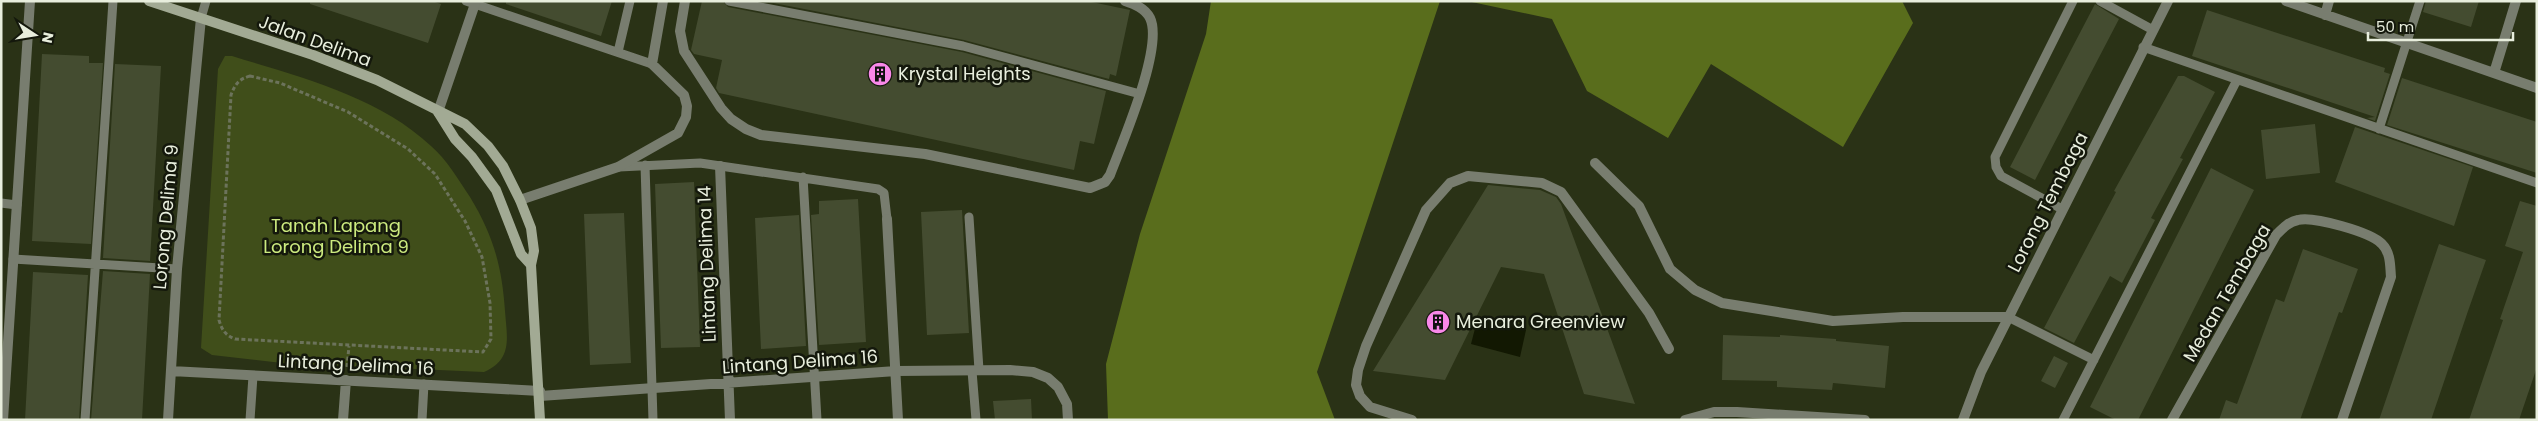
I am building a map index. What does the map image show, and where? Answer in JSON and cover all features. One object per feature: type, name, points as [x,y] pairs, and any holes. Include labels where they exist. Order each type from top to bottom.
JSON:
[{"type":"street","points":[[3,420],[30,1]]},
{"type":"street","name":"Jalan Delima","points":[[149,1],[314,55],[377,80],[464,124],[488,146],[503,166],[531,228],[534,250],[531,265],[540,393],[540,420]]},
{"type":"street","points":[[520,200],[618,167],[678,133],[686,118],[687,106],[684,95],[652,64],[663,1]]},
{"type":"street","points":[[686,1],[680,31],[684,51],[721,108],[746,129],[761,135],[925,154],[1090,188],[1105,182],[1110,175],[1140,94],[1153,38],[1149,17],[1142,8],[1125,1]]},
{"type":"street","name":"Lorong Tembaga","points":[[1963,420],[1981,372],[2143,47],[2168,1]]},
{"type":"street","points":[[2286,1],[2537,88]]},
{"type":"street","points":[[2325,15],[2329,1]]},
{"type":"street","points":[[2494,73],[2516,1]]},
{"type":"street","points":[[438,112],[472,2]]},
{"type":"street","name":"Lorong Delima 9","points":[[168,420],[177,269],[201,18]]},
{"type":"street","name":"Jalan Delima","points":[[438,112],[455,139],[472,157],[496,190],[522,254],[531,265]]},
{"type":"street","points":[[1595,163],[1639,206],[1670,269],[1696,290],[1722,303],[1833,321],[1903,317],[2008,317]]},
{"type":"street","name":"Lintang Delima 14","points":[[720,166],[730,420]]},
{"type":"street","points":[[1412,420],[1370,407],[1364,402],[1356,385],[1358,370],[1366,346],[1426,210],[1450,183],[1461,177],[1475,176],[1542,183],[1561,192],[1649,313],[1669,350]]},
{"type":"street","name":"Medan Tembaga","points":[[2172,420],[2276,235],[2286,225],[2296,220],[2311,218],[2373,237],[2383,244],[2389,256],[2391,277],[2342,420]]},
{"type":"street","points":[[887,219],[898,420]]},
{"type":"street","name":"Lintang Delima 16","points":[[171,371],[424,384],[540,393],[815,378],[896,371],[975,370],[1033,372],[1048,378],[1058,387],[1067,404],[1068,420]]},
{"type":"street","points":[[343,420],[346,380]]},
{"type":"street","points":[[1685,420],[1714,412],[1865,420]]},
{"type":"lane","points":[[85,420],[113,1]]},
{"type":"lane","points":[[201,18],[206,1]]},
{"type":"lane","points":[[618,52],[630,1]]},
{"type":"lane","points":[[729,1],[964,46],[1140,94]]},
{"type":"lane","points":[[2062,209],[2001,176],[1996,167],[1995,157],[2073,1]]},
{"type":"lane","points":[[2100,1],[2153,30]]},
{"type":"lane","points":[[2379,128],[2420,1]]},
{"type":"lane","points":[[472,2],[652,64]]},
{"type":"lane","points":[[2143,47],[2537,183]]},
{"type":"lane","points":[[2063,420],[2237,80]]},
{"type":"lane","points":[[618,167],[700,163],[803,177],[881,191],[885,197],[887,219]]},
{"type":"lane","points":[[645,165],[653,420]]},
{"type":"lane","points":[[803,177],[817,420]]},
{"type":"lane","points":[[1,204],[17,204]]},
{"type":"lane","points":[[970,217],[976,420]]},
{"type":"lane","points":[[13,259],[177,269]]},
{"type":"lane","points":[[2008,317],[2094,360]]},
{"type":"lane","points":[[250,420],[253,376]]},
{"type":"lane","points":[[422,420],[424,384]]},
{"type":"path","points":[[250,76],[280,83],[348,112],[408,150],[434,174],[465,220],[482,257],[490,303],[491,339],[483,352],[348,346],[235,339],[228,336],[222,329],[219,320],[231,95],[235,85],[241,79],[250,76]]},
{"type":"path","points":[[346,380],[348,346]]},
{"type":"green space","points":[[1211,1],[1440,1],[1317,372],[1335,420],[1108,420],[1106,364],[1140,234],[1206,34]]},
{"type":"green space","points":[[1467,1],[1902,1],[1913,23],[1843,147],[1711,64],[1668,138],[1587,91],[1552,19]]},
{"type":"green space","name":"Tanah Lapang Lorong Delima 9","points":[[225,56],[232,56],[310,81],[362,101],[410,129],[442,157],[478,211],[499,265],[507,330],[506,347],[500,361],[484,372],[282,363],[212,355],[201,348],[218,69]]},
{"type":"shaded area","points":[[1478,317],[1526,330],[1520,357],[1471,344]]},
{"type":"building","points":[[310,1],[432,1],[441,4],[428,43],[310,4]]},
{"type":"building","points":[[506,1],[612,1],[601,36],[506,4]]},
{"type":"building","name":"Krystal Heights","points":[[702,1],[723,1],[728,7],[962,52],[1106,91],[1094,144],[1080,141],[1074,170],[719,93],[716,88],[722,60],[694,54],[691,50]]},
{"type":"building","name":"Krystal Heights","points":[[763,1],[1087,1],[1130,10],[1116,76],[1110,74],[1109,79],[964,40]]},
{"type":"building","points":[[2426,1],[2479,1],[2471,27],[2423,12]]},
{"type":"building","points":[[2095,4],[2119,19],[2035,180],[2010,167]]},
{"type":"building","points":[[2207,10],[2385,68],[2384,72],[2390,74],[2375,121],[2367,118],[2375,117],[2192,56]]},
{"type":"building","points":[[42,54],[89,56],[89,63],[103,63],[91,244],[32,241]]},
{"type":"building","points":[[115,64],[161,66],[150,261],[103,258]]},
{"type":"building","points":[[2178,76],[2184,76],[2215,92],[2180,158],[2183,159],[2151,218],[2155,220],[2122,283],[2110,276],[2074,343],[2044,328],[2116,192],[2114,191]]},
{"type":"building","points":[[2402,78],[2537,122],[2537,173],[2387,125]]},
{"type":"building","points":[[2315,124],[2320,173],[2266,179],[2261,130]]},
{"type":"building","points":[[2355,127],[2473,167],[2454,226],[2335,182]]},
{"type":"building","points":[[2211,168],[2254,190],[2138,420],[2116,420],[2090,407]]},
{"type":"building","points":[[694,182],[700,347],[661,348],[655,184]]},
{"type":"building","name":"Menara Greenview","points":[[1488,185],[1540,190],[1556,197],[1561,204],[1635,404],[1584,394],[1544,274],[1501,267],[1445,380],[1373,371]]},
{"type":"building","points":[[858,199],[866,342],[819,345],[811,215],[819,214],[819,201]]},
{"type":"building","points":[[2520,201],[2537,206],[2537,367],[2519,420],[2469,420],[2503,320],[2500,319],[2523,252],[2505,246]]},
{"type":"building","points":[[962,210],[969,333],[927,335],[921,212]]},
{"type":"building","points":[[624,213],[631,363],[590,365],[584,214]]},
{"type":"building","points":[[799,215],[806,346],[761,349],[755,218]]},
{"type":"building","points":[[2439,244],[2486,260],[2431,420],[2379,420]]},
{"type":"building","points":[[2303,249],[2358,269],[2342,313],[2339,312],[2300,420],[2219,420],[2226,400],[2237,404],[2276,299],[2284,302]]},
{"type":"building","points":[[103,271],[150,274],[142,420],[91,420]]},
{"type":"building","points":[[33,272],[88,275],[79,420],[25,420]]},
{"type":"building","points":[[1723,335],[1780,337],[1780,335],[1836,339],[1836,341],[1889,346],[1885,388],[1833,383],[1832,390],[1777,387],[1777,381],[1722,380]]},
{"type":"building","points":[[2054,356],[2068,363],[2055,388],[2041,381]]},
{"type":"building","points":[[1031,399],[1032,420],[995,420],[993,401]]},
{"type":"place","name":"Krystal Heights","points":[[880,74]]},
{"type":"place","name":"Menara Greenview","points":[[1438,322]]}]
